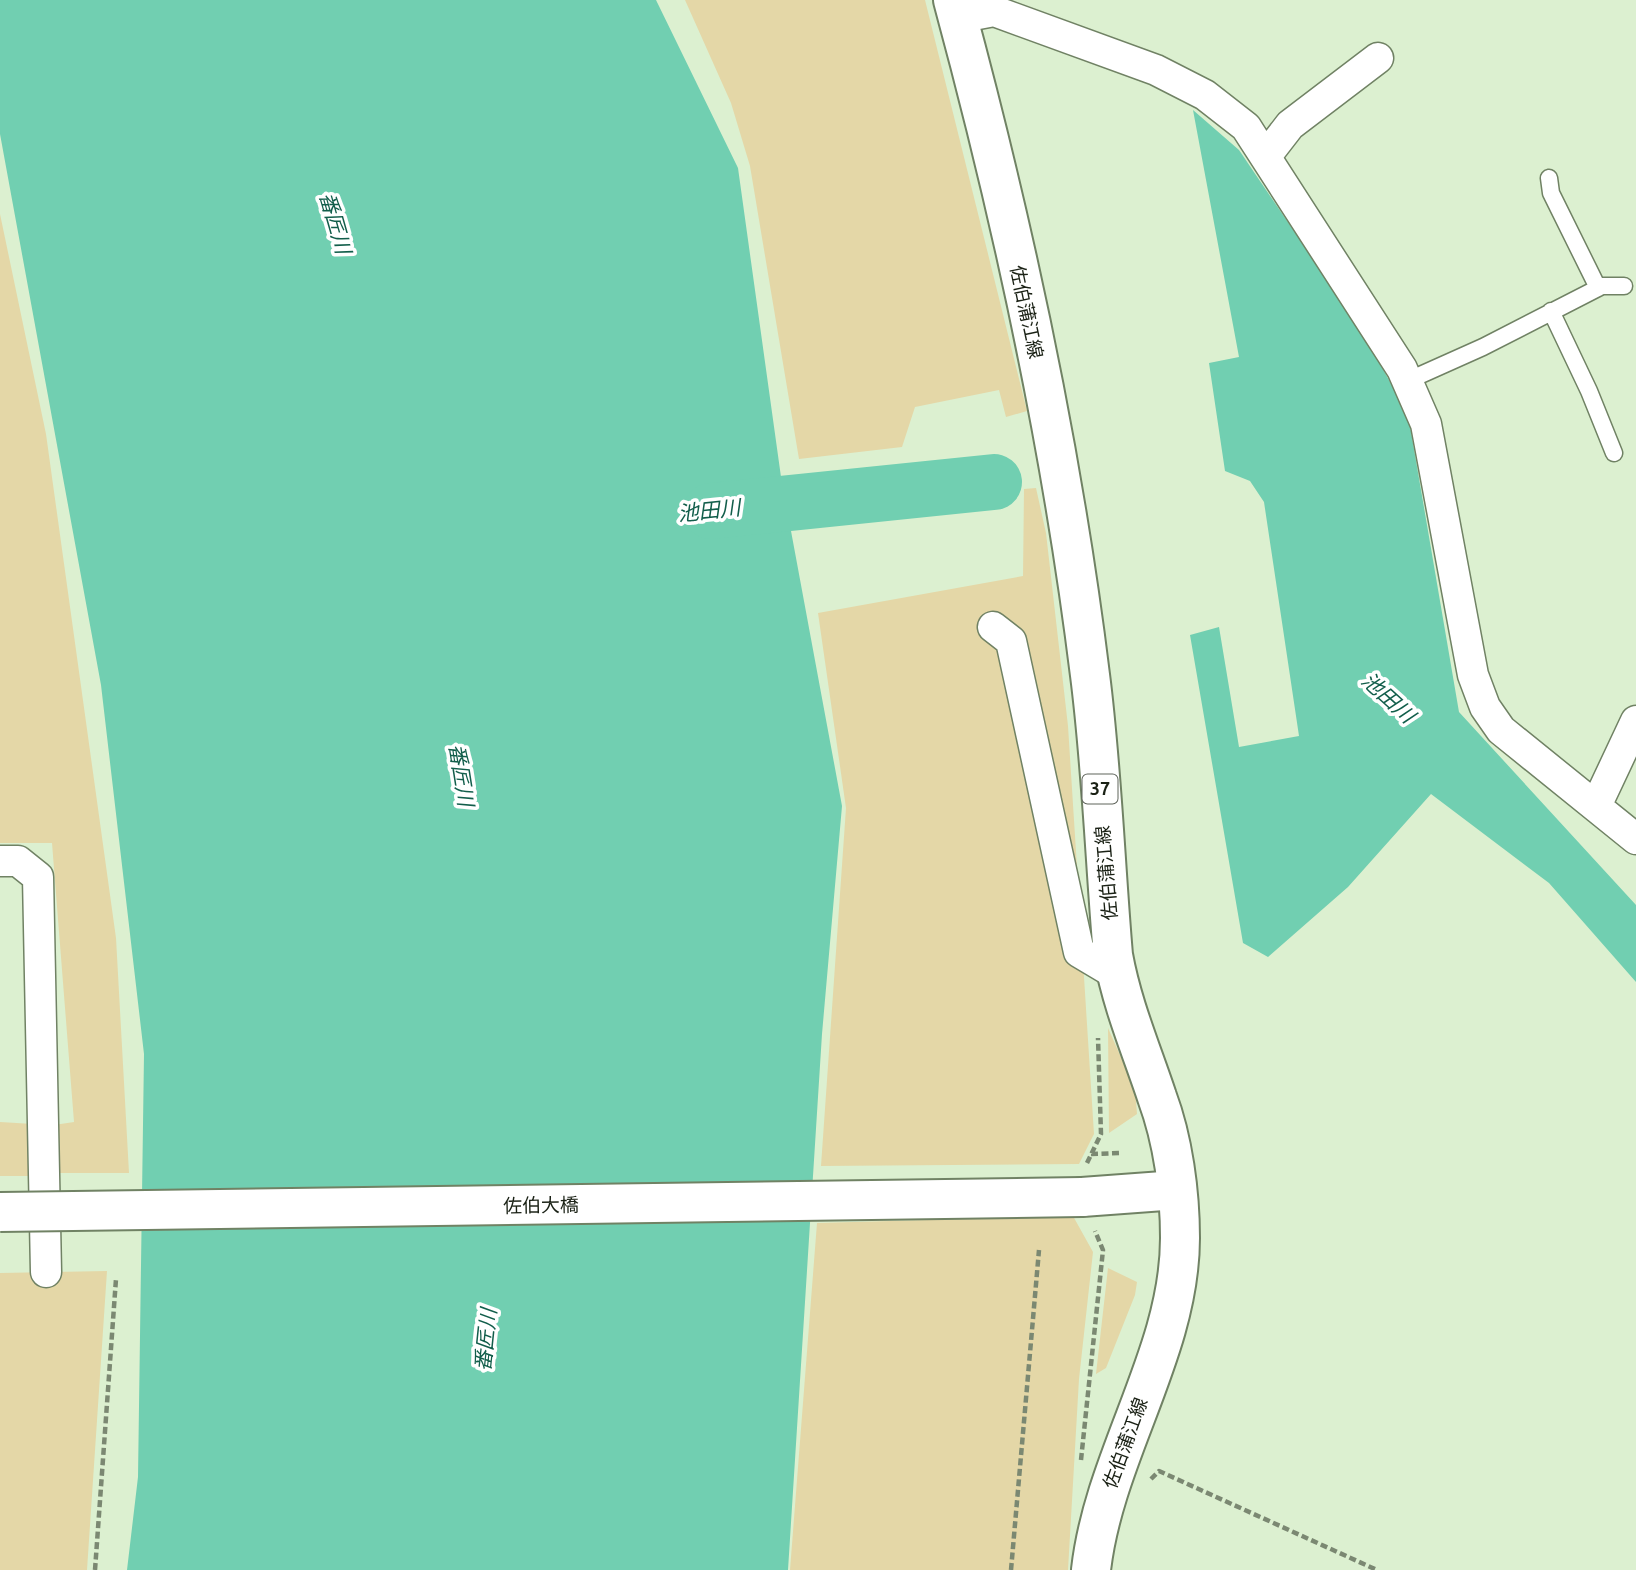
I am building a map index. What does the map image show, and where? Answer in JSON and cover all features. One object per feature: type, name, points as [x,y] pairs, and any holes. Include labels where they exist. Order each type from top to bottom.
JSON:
[{"type":"main road","name":"佐伯蒲江線","points":[[955,9],[1022,287],[1068,521],[1090,677],[1116,974],[1132,1032],[1158,1098],[1177,1190],[1180,1239],[1168,1318],[1155,1362],[1107,1487],[1091,1570]]},
{"type":"main road","name":"佐伯大橋","points":[[0,1212],[1086,1208],[1177,1190]]},
{"type":"street","points":[[955,9],[994,11],[1156,70],[1205,94],[1247,127],[1407,381],[1426,424],[1473,675],[1485,707],[1501,730],[1635,837]]},
{"type":"street","points":[[1266,156],[1290,125],[1378,58]]},
{"type":"street","points":[[993,627],[1011,640],[1079,952],[1116,974]]},
{"type":"street","points":[[1596,806],[1636,721]]},
{"type":"street","points":[[0,861],[18,861],[38,877],[46,1272]]},
{"type":"lane","points":[[1549,178],[1551,193],[1598,288]]},
{"type":"lane","points":[[1407,381],[1483,347],[1598,288],[1624,286]]},
{"type":"lane","points":[[1551,311],[1589,391],[1614,453]]},
{"type":"path","points":[[1091,1154],[1120,1153]]},
{"type":"path","points":[[1079,1473],[1103,1250],[1086,1208]]},
{"type":"path","points":[[1011,1570],[1039,1250]]},
{"type":"path","points":[[95,1570],[116,1279]]},
{"type":"path","points":[[1149,1480],[1159,1471],[1377,1570]]},
{"type":"shaded area","points":[[685,0],[925,0],[1027,411],[1006,417],[999,390],[915,407],[902,447],[799,459],[750,166],[731,103]]},
{"type":"shaded area","points":[[0,214],[46,434],[116,938],[129,1173],[54,1173],[54,1125],[74,1122],[52,843],[0,843]]},
{"type":"shaded area","points":[[1036,488],[1046,533],[1068,726],[1094,1134],[1079,1164],[821,1166],[846,808],[818,613],[1023,576],[1024,489]]},
{"type":"shaded area","points":[[1108,1028],[1135,1089],[1137,1114],[1109,1133]]},
{"type":"shaded area","points":[[0,1122],[33,1124],[35,1176],[0,1176]]},
{"type":"shaded area","points":[[1073,1216],[1093,1252],[1079,1379],[1068,1570],[790,1570],[817,1223]]},
{"type":"shaded area","points":[[1108,1268],[1137,1282],[1135,1295],[1106,1368],[1096,1374]]},
{"type":"shaded area","points":[[107,1271],[87,1570],[0,1570],[0,1273]]},
{"type":"water","name":"番匠川","points":[[0,0],[656,0],[738,168],[781,477],[842,806],[822,1034],[788,1570],[127,1570],[138,1477],[144,1054],[101,685],[0,134]]},
{"type":"water","points":[[1193,110],[1239,150],[1361,330],[1408,414],[1459,712],[1636,905],[1636,982],[1549,883],[1431,794],[1348,887],[1268,957],[1243,943],[1190,635],[1219,627],[1239,747],[1299,736],[1264,502],[1250,481],[1225,471],[1209,363],[1239,357]]},
{"type":"waterway","name":"池田川","points":[[711,511],[994,482]]}]
